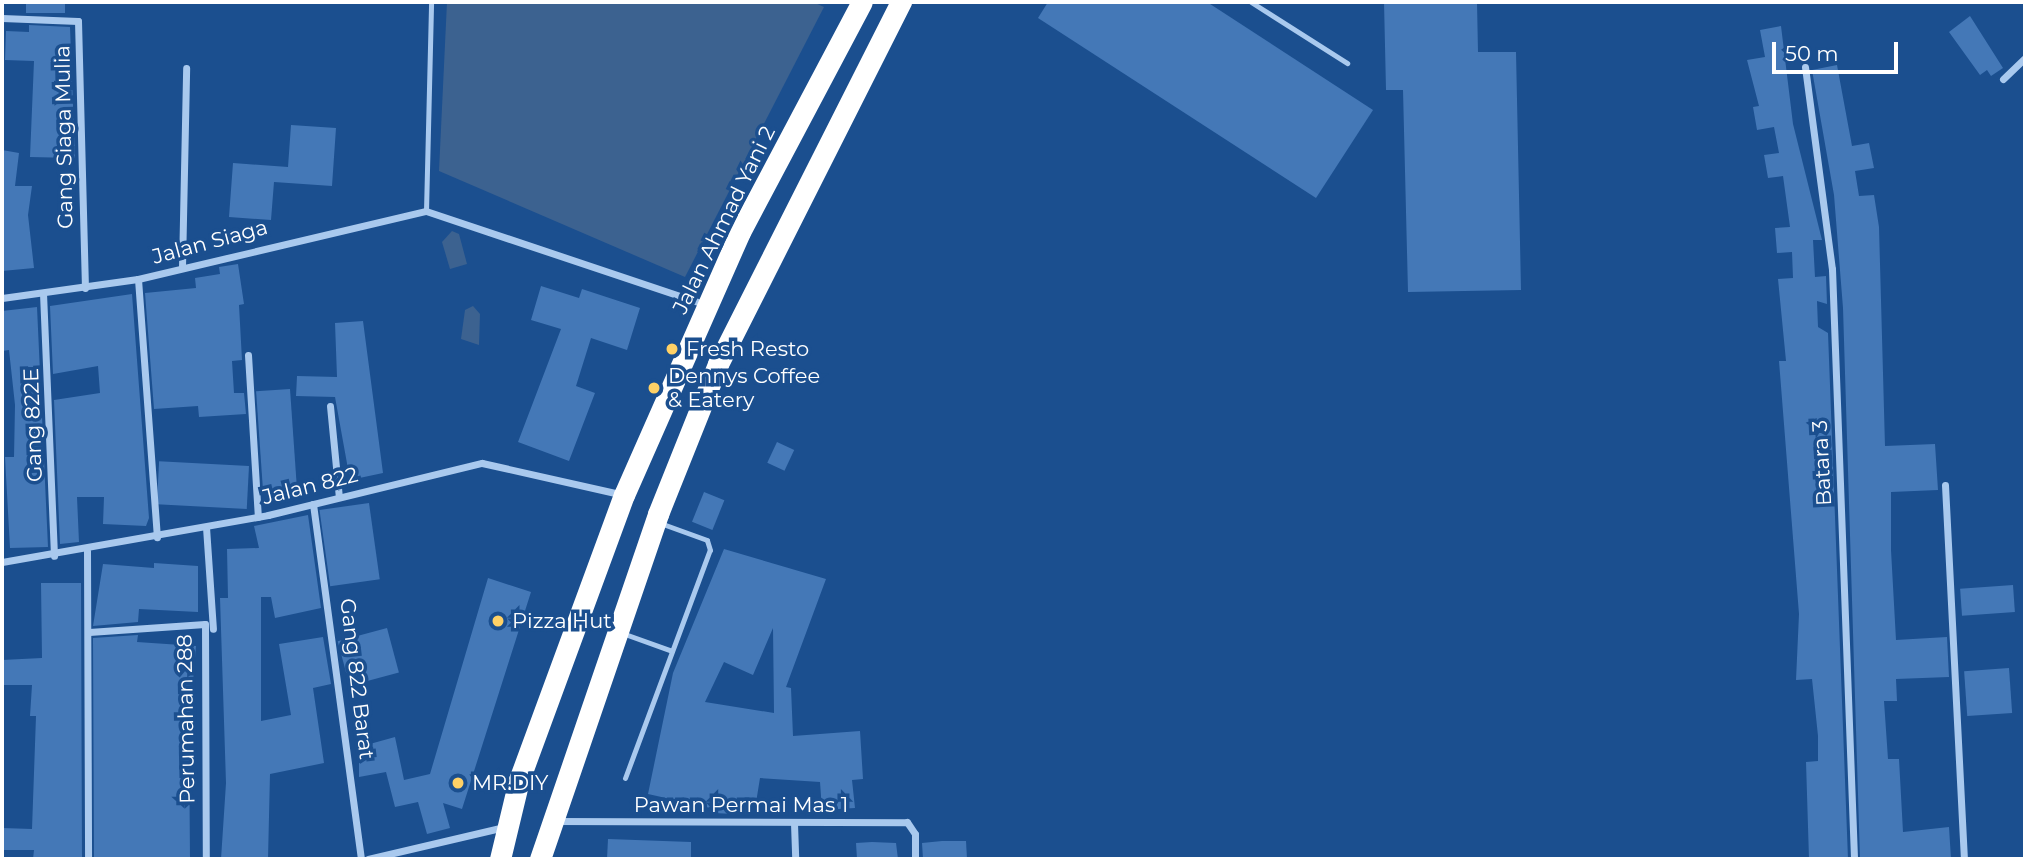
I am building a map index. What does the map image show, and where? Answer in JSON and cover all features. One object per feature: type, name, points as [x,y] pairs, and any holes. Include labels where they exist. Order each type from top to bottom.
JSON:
[{"type":"highway","name":"Jalan Ahmad Yani 2","points":[[500,859],[519,780],[624,495],[708,306],[862,2]]},
{"type":"highway","points":[[540,859],[656,522],[718,364],[901,2]]},
{"type":"street","name":"Gang Siaga Mulia","points":[[2,18],[78,21],[85,288]]},
{"type":"street","points":[[2003,79],[2025,58]]},
{"type":"street","name":"Batara 3","points":[[1805,67],[1832,269],[1854,859]]},
{"type":"street","points":[[182,267],[186,68]]},
{"type":"street","name":"Jalan Siaga","points":[[2,298],[138,279],[426,211]]},
{"type":"street","points":[[426,211],[708,306]]},
{"type":"street","points":[[138,279],[157,537]]},
{"type":"street","name":"Gang 822E","points":[[43,293],[54,555]]},
{"type":"street","points":[[248,355],[258,517]]},
{"type":"street","points":[[330,406],[339,497]]},
{"type":"street","name":"Jalan 822","points":[[2,562],[87,551],[258,517],[482,463],[624,495]]},
{"type":"street","points":[[1945,485],[1964,859]]},
{"type":"street","name":"Gang 822 Barat","points":[[313,505],[361,859]]},
{"type":"street","points":[[206,527],[213,629]]},
{"type":"street","points":[[87,551],[88,859]]},
{"type":"street","name":"Perumahan 288","points":[[89,632],[205,624],[206,859]]},
{"type":"street","name":"Pawan Permai Mas 1","points":[[551,821],[907,822],[915,834],[915,859]]},
{"type":"street","points":[[794,823],[795,859]]},
{"type":"street","points":[[368,859],[508,826]]},
{"type":"lane","points":[[426,211],[431,2]]},
{"type":"lane","points":[[1251,2],[1347,63]]},
{"type":"lane","points":[[625,778],[711,545],[656,522]]},
{"type":"lane","points":[[619,632],[672,651]]},
{"type":"water","points":[[447,2],[813,2],[824,7],[685,277],[439,171]]},
{"type":"water","points":[[452,231],[459,234],[467,264],[450,269],[442,242]]},
{"type":"water","points":[[473,306],[480,314],[479,345],[461,339],[465,310]]},
{"type":"building","points":[[26,2],[65,2],[65,13],[26,13]]},
{"type":"building","points":[[1048,2],[1207,2],[1373,110],[1316,198],[1038,18]]},
{"type":"building","points":[[1384,2],[1477,2],[1478,52],[1516,52],[1521,290],[1408,292],[1403,90],[1386,90]]},
{"type":"building","points":[[1970,16],[2003,68],[1991,76],[1987,70],[1980,75],[1949,32]]},
{"type":"building","points":[[29,25],[70,27],[75,158],[30,157],[34,61],[5,60],[6,31],[29,32]]},
{"type":"building","points":[[1781,26],[1793,124],[1822,240],[1813,240],[1815,277],[1826,276],[1827,304],[1817,301],[1818,327],[1828,333],[1848,859],[1809,859],[1806,762],[1818,761],[1818,736],[1812,679],[1796,680],[1799,614],[1779,361],[1786,361],[1778,279],[1793,278],[1792,252],[1777,253],[1775,228],[1790,227],[1783,176],[1768,178],[1764,155],[1779,153],[1774,127],[1757,130],[1753,107],[1759,106],[1747,60],[1765,57],[1760,30]]},
{"type":"building","points":[[1837,65],[1852,146],[1869,143],[1874,168],[1855,171],[1859,196],[1874,195],[1879,227],[1885,446],[1935,444],[1938,490],[1891,492],[1896,640],[1947,637],[1949,677],[1896,679],[1897,701],[1884,701],[1888,759],[1899,759],[1903,832],[1949,827],[1951,859],[1860,859],[1843,308],[1834,195],[1812,70]]},
{"type":"building","points":[[291,125],[336,128],[332,186],[274,182],[271,220],[229,217],[233,163],[288,167]]},
{"type":"building","points":[[2,150],[19,153],[15,186],[32,186],[28,215],[34,268],[2,271]]},
{"type":"building","points":[[238,264],[244,304],[239,305],[242,360],[232,361],[234,393],[244,393],[246,414],[199,417],[198,406],[154,409],[145,293],[196,288],[195,278],[220,274],[219,267]]},
{"type":"building","points":[[541,286],[579,298],[582,289],[640,308],[627,350],[591,338],[576,386],[595,393],[569,461],[518,442],[561,329],[531,320]]},
{"type":"building","points":[[132,294],[149,518],[146,526],[103,524],[104,497],[77,497],[79,542],[60,544],[54,400],[100,393],[98,366],[53,374],[50,306]]},
{"type":"building","points":[[37,307],[48,547],[10,548],[5,457],[14,457],[15,405],[9,350],[2,351],[2,311]]},
{"type":"building","points":[[363,321],[383,473],[350,480],[335,397],[296,396],[297,376],[337,377],[335,323]]},
{"type":"building","points":[[290,389],[297,492],[263,494],[256,391]]},
{"type":"building","points":[[777,442],[794,450],[784,471],[767,463]]},
{"type":"building","points":[[159,461],[249,466],[247,509],[157,504]]},
{"type":"building","points":[[704,492],[724,500],[712,530],[692,522]]},
{"type":"building","points":[[369,503],[380,579],[330,586],[319,510]]},
{"type":"building","points":[[308,515],[321,608],[275,618],[271,597],[261,597],[261,721],[291,715],[279,644],[323,637],[331,684],[313,688],[324,763],[270,774],[268,859],[221,859],[226,783],[220,598],[228,598],[227,549],[259,548],[254,526]]},
{"type":"building","points":[[724,549],[826,579],[786,687],[791,688],[793,736],[860,731],[863,779],[852,780],[855,808],[822,810],[820,782],[760,778],[754,815],[714,813],[715,809],[648,794],[673,673]],"holes":[[[773,628],[774,713],[705,702],[724,662],[753,675]]]},
{"type":"building","points":[[154,563],[198,566],[198,612],[139,609],[138,622],[93,626],[103,564],[154,568]]},
{"type":"building","points":[[488,578],[531,592],[462,809],[443,803],[450,828],[427,834],[418,802],[395,807],[386,772],[359,777],[359,747],[395,737],[404,780],[430,774]]},
{"type":"building","points":[[41,583],[81,583],[82,859],[33,859],[34,850],[2,850],[2,828],[32,829],[36,716],[30,716],[32,685],[2,685],[2,660],[42,658]]},
{"type":"building","points":[[2013,585],[2015,612],[1962,616],[1960,589]]},
{"type":"building","points":[[387,628],[399,672],[350,686],[338,641]]},
{"type":"building","points":[[138,635],[137,642],[196,646],[189,730],[190,859],[94,859],[93,638]]},
{"type":"building","points":[[2009,668],[2012,713],[1967,716],[1964,671]]},
{"type":"building","points":[[608,839],[691,842],[691,859],[607,859]]},
{"type":"building","points":[[966,841],[967,859],[923,859],[922,843]]},
{"type":"building","points":[[856,843],[896,843],[898,859],[857,859]]},
{"type":"place","name":"Fresh Resto","points":[[672,349]]},
{"type":"place","name":"Dennys Coffee & Eatery","points":[[654,388]]},
{"type":"place","name":"Pizza Hut","points":[[498,621]]},
{"type":"place","name":"MR.DIY","points":[[458,783]]}]
